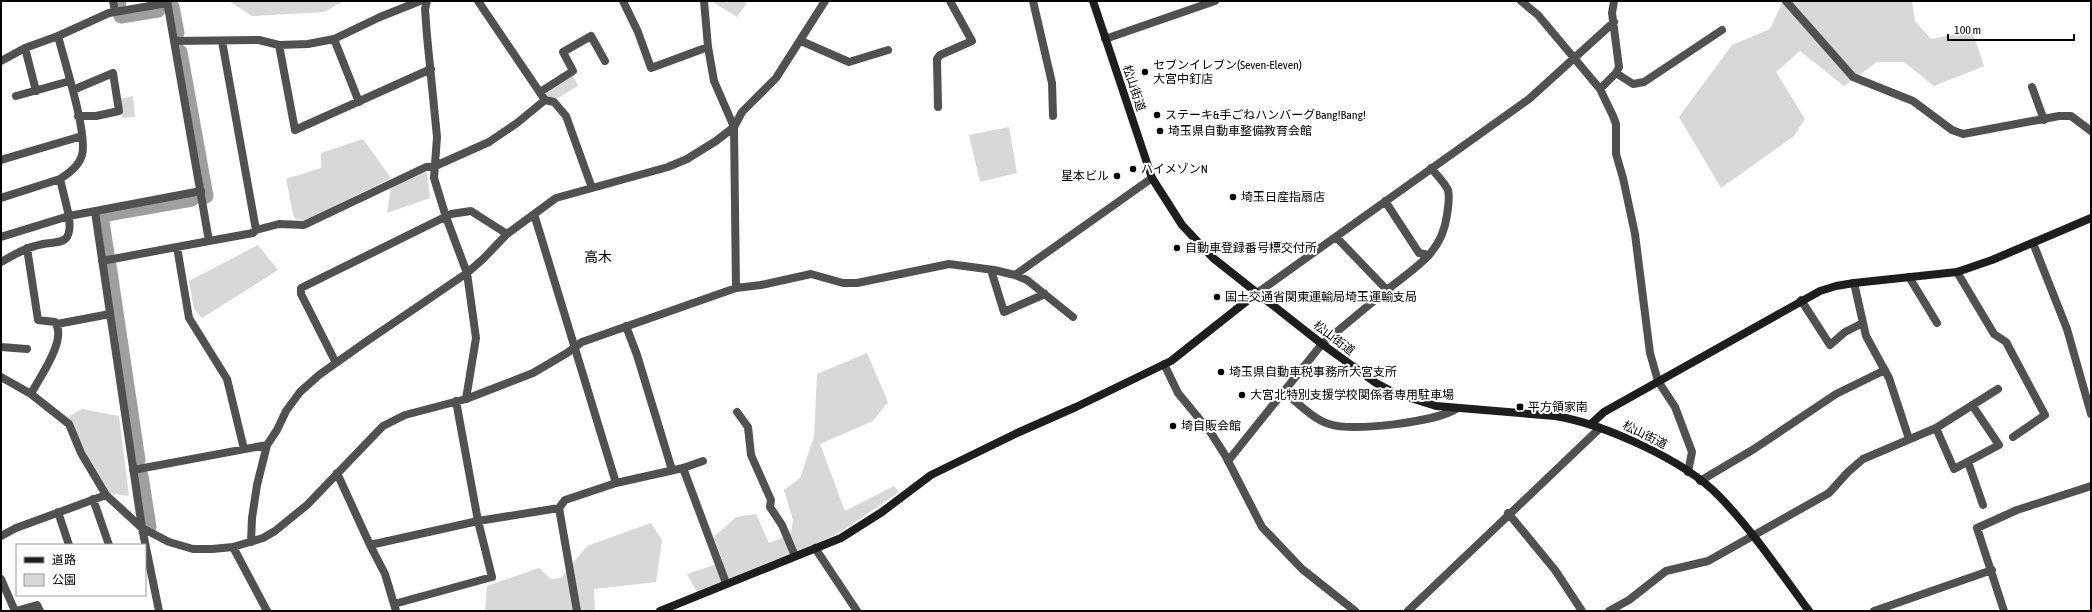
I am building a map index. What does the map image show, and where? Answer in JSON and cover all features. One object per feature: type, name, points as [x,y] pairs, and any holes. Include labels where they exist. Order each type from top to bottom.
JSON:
[{"type":"street","points":[[113,1],[115,12]]},
{"type":"street","points":[[174,41],[259,40],[279,45],[308,44],[334,39],[380,17],[420,1]]},
{"type":"street","points":[[427,1],[425,9],[437,137],[434,178],[446,217],[467,273],[476,338],[466,399]]},
{"type":"street","points":[[478,1],[545,100],[554,102],[566,116],[592,188]]},
{"type":"street","points":[[623,1],[638,32],[651,68],[708,47]]},
{"type":"street","points":[[704,1],[708,47],[714,81],[723,106],[734,127],[736,288]]},
{"type":"street","points":[[251,542],[252,518],[257,484],[267,445],[286,412],[300,392],[336,363],[467,273],[484,259],[507,234],[556,198],[668,166],[687,159],[734,127],[742,112],[776,78],[801,41],[825,1]]},
{"type":"street","points":[[938,107],[937,59],[940,55],[972,41],[950,1]]},
{"type":"street","points":[[1033,1],[1052,83],[1053,116]]},
{"type":"street","name":"松山街道","points":[[1092,1],[1152,178],[1175,215],[1213,258],[1322,344],[1376,383],[1395,393],[1416,401],[1456,408],[1555,416],[1591,424],[1641,446],[1688,472],[1718,495],[1753,536],[1809,611]]},
{"type":"street","points":[[1105,39],[1215,1]]},
{"type":"street","points":[[1521,1],[1538,15],[1600,89],[1616,124],[1616,154],[1623,178],[1635,234],[1650,353],[1658,381],[1675,407],[1692,452],[1688,472]]},
{"type":"street","points":[[1600,89],[1616,73],[1619,67],[1614,22],[1614,1]]},
{"type":"street","points":[[1786,1],[1853,78],[1913,101],[1952,130],[1962,134],[2059,116],[2071,116],[2091,131]]},
{"type":"street","points":[[1,61],[25,48],[58,36],[109,13],[167,2],[209,241]]},
{"type":"street","points":[[660,611],[815,548],[858,528],[931,475],[1171,361],[1257,293],[1529,99],[1573,57],[1614,22]]},
{"type":"street","points":[[1616,73],[1633,84],[1644,82],[1722,30]]},
{"type":"street","points":[[1,198],[60,179],[74,168],[82,156],[82,136],[73,90],[58,36]]},
{"type":"street","points":[[540,92],[573,71],[564,52],[591,36],[605,61]]},
{"type":"street","points":[[334,39],[359,102]]},
{"type":"street","points":[[222,41],[256,230]]},
{"type":"street","points":[[801,41],[849,62],[888,50]]},
{"type":"street","points":[[279,45],[295,130],[431,69]]},
{"type":"street","points":[[25,48],[36,91]]},
{"type":"street","points":[[73,90],[113,73],[119,111],[96,116],[78,116]]},
{"type":"street","points":[[16,96],[70,81]]},
{"type":"street","points":[[2032,87],[2044,120]]},
{"type":"street","points":[[102,260],[253,233],[256,230],[279,224],[304,225],[426,167],[434,167],[489,142],[517,123],[545,100]]},
{"type":"street","points":[[1,160],[82,136]]},
{"type":"street","points":[[1228,461],[1322,344],[1429,255],[1440,242],[1446,229],[1448,190],[1431,168]]},
{"type":"street","points":[[1014,275],[1152,178]]},
{"type":"street","points":[[1,262],[27,248],[37,245],[53,245],[63,241],[69,236],[71,230],[69,216],[60,179]]},
{"type":"street","points":[[1,237],[69,216],[200,191]]},
{"type":"street","points":[[1386,201],[1419,253],[1429,255]]},
{"type":"street","points":[[336,363],[300,294],[301,288],[451,214],[471,211],[507,234]]},
{"type":"street","points":[[95,212],[145,544]]},
{"type":"street","points":[[534,214],[616,483]]},
{"type":"street","points":[[1591,424],[1604,412],[1801,300],[1836,286],[1957,272],[2034,243],[2091,218]]},
{"type":"street","points":[[1336,238],[1388,290]]},
{"type":"street","points":[[2034,243],[2067,328],[2091,414]]},
{"type":"street","points":[[177,247],[189,318],[227,379],[244,449]]},
{"type":"street","points":[[27,248],[38,320],[55,322],[57,324],[110,314]]},
{"type":"street","points":[[1,378],[31,394],[69,424],[80,453],[106,495],[142,528],[169,542],[193,549],[233,547],[269,535],[291,519],[383,426],[405,415],[466,399],[533,373],[582,342],[736,288],[761,285],[811,274],[843,283],[857,283],[948,264],[991,270],[1014,275],[1027,280],[1073,317]]},
{"type":"street","points":[[991,270],[1004,312],[1045,294]]},
{"type":"street","points":[[1957,272],[1994,334],[2006,342],[2045,415],[2013,437]]},
{"type":"street","points":[[1909,277],[1937,323]]},
{"type":"street","points":[[1854,283],[1866,336],[1889,378],[1909,440]]},
{"type":"street","points":[[1801,300],[1830,345],[1845,332],[1863,323]]},
{"type":"street","points":[[31,394],[45,373],[58,339],[57,324]]},
{"type":"street","points":[[626,326],[637,355],[672,470]]},
{"type":"street","points":[[1,347],[27,349]]},
{"type":"street","points":[[1164,364],[1178,393],[1211,433],[1228,461],[1262,527],[1302,570],[1355,611]]},
{"type":"street","points":[[1700,481],[1754,449],[1836,394],[1884,370]]},
{"type":"street","points":[[1609,611],[1629,600],[1666,571],[1708,561],[1829,493],[1848,472],[1863,460],[1936,428],[1998,389]]},
{"type":"street","points":[[1284,392],[1322,421],[1330,425],[1348,427],[1382,425],[1440,416],[1456,408]]},
{"type":"street","points":[[337,473],[385,574],[396,607],[492,577],[478,521],[456,401]]},
{"type":"street","points":[[1936,428],[1954,469],[1999,445],[1972,405]]},
{"type":"street","points":[[737,412],[748,427],[751,455],[771,500],[770,507],[782,525],[795,556]]},
{"type":"street","points":[[1408,611],[1508,513],[1600,428]]},
{"type":"street","points":[[133,470],[267,445]]},
{"type":"street","points":[[370,545],[478,521],[559,508],[565,500],[616,483],[683,468],[703,461]]},
{"type":"street","points":[[1968,462],[1983,504]]},
{"type":"street","points":[[683,468],[726,583]]},
{"type":"street","points":[[2004,611],[1992,570],[1977,528],[2017,510],[2091,486]]},
{"type":"street","points":[[1,536],[16,528],[106,495]]},
{"type":"street","points":[[93,499],[108,544]]},
{"type":"street","points":[[559,508],[577,611]]},
{"type":"street","points":[[58,512],[70,544]]},
{"type":"street","points":[[1508,513],[1555,570],[1582,611]]},
{"type":"street","points":[[233,547],[267,611]]},
{"type":"street","points":[[146,548],[159,611]]},
{"type":"street","points":[[815,548],[857,611]]},
{"type":"street","points":[[1874,611],[1992,570]]},
{"type":"street","points":[[1,579],[16,611],[37,605],[40,611]]},
{"type":"green space","points":[[229,1],[344,1],[324,12],[252,16]]},
{"type":"green space","points":[[711,1],[745,1],[747,3],[737,17]]},
{"type":"green space","points":[[1783,1],[1912,1],[1915,21],[1931,39],[1972,31],[1984,66],[1934,86],[1904,62],[1877,62],[1844,86],[1800,51],[1776,72],[1805,119],[1794,136],[1721,188],[1679,117],[1732,45],[1770,29]]},
{"type":"green space","points":[[572,73],[578,86],[556,99],[541,94]]},
{"type":"green space","points":[[133,96],[135,117],[122,118],[119,99]]},
{"type":"green space","points":[[1009,127],[1017,173],[980,182],[969,135]]},
{"type":"green space","points":[[363,139],[391,178],[305,221],[294,218],[286,179],[321,168],[321,153]]},
{"type":"green space","points":[[427,172],[430,198],[387,213],[391,187]]},
{"type":"green space","points":[[258,245],[278,270],[202,318],[194,309],[189,281]]},
{"type":"green space","points":[[867,353],[888,402],[873,421],[820,444],[845,511],[894,486],[899,492],[841,532],[768,565],[697,592],[687,574],[723,562],[714,537],[736,517],[756,514],[769,543],[791,534],[793,520],[784,490],[800,478],[814,437],[817,374]]},
{"type":"green space","points":[[82,409],[119,416],[129,496],[108,493],[83,453],[69,416]]},
{"type":"green space","points":[[651,523],[662,540],[656,582],[594,589],[595,611],[485,611],[487,586],[539,568],[551,579],[561,578],[587,546]]},
{"type":"waterway","points":[[172,7],[177,33]]},
{"type":"waterway","points":[[121,16],[158,10]]},
{"type":"waterway","points":[[180,52],[206,196]]},
{"type":"waterway","points":[[107,254],[101,215],[192,199]]},
{"type":"waterway","points":[[109,265],[138,460]]},
{"type":"waterway","points":[[141,476],[149,527]]},
{"type":"place","name":"セブンイレブン(Seven-Eleven) 大宮中釘店","points":[[1145,72]]},
{"type":"place","name":"ステーキ&手ごねハンバーグBang!Bang!","points":[[1157,115]]},
{"type":"place","name":"埼玉県自動車整備教育会館","points":[[1160,131]]},
{"type":"place","name":"ハイメゾンN","points":[[1133,169]]},
{"type":"place","name":"星本ビル","points":[[1117,176]]},
{"type":"place","name":"埼玉日産指扇店","points":[[1233,197]]},
{"type":"place","name":"自動車登録番号標交付所","points":[[1177,248]]},
{"type":"place","name":"国土交通省関東運輸局埼玉運輸支局","points":[[1217,297]]},
{"type":"place","name":"埼玉県自動車税事務所大宮支所","points":[[1221,372]]},
{"type":"place","name":"大宮北特別支援学校関係者専用駐車場","points":[[1242,395]]},
{"type":"place","name":"平方領家南","points":[[1520,407]]},
{"type":"place","name":"埼自販会館","points":[[1173,426]]},
{"type":"district","name":"高木","points":[[598,257]]}]
